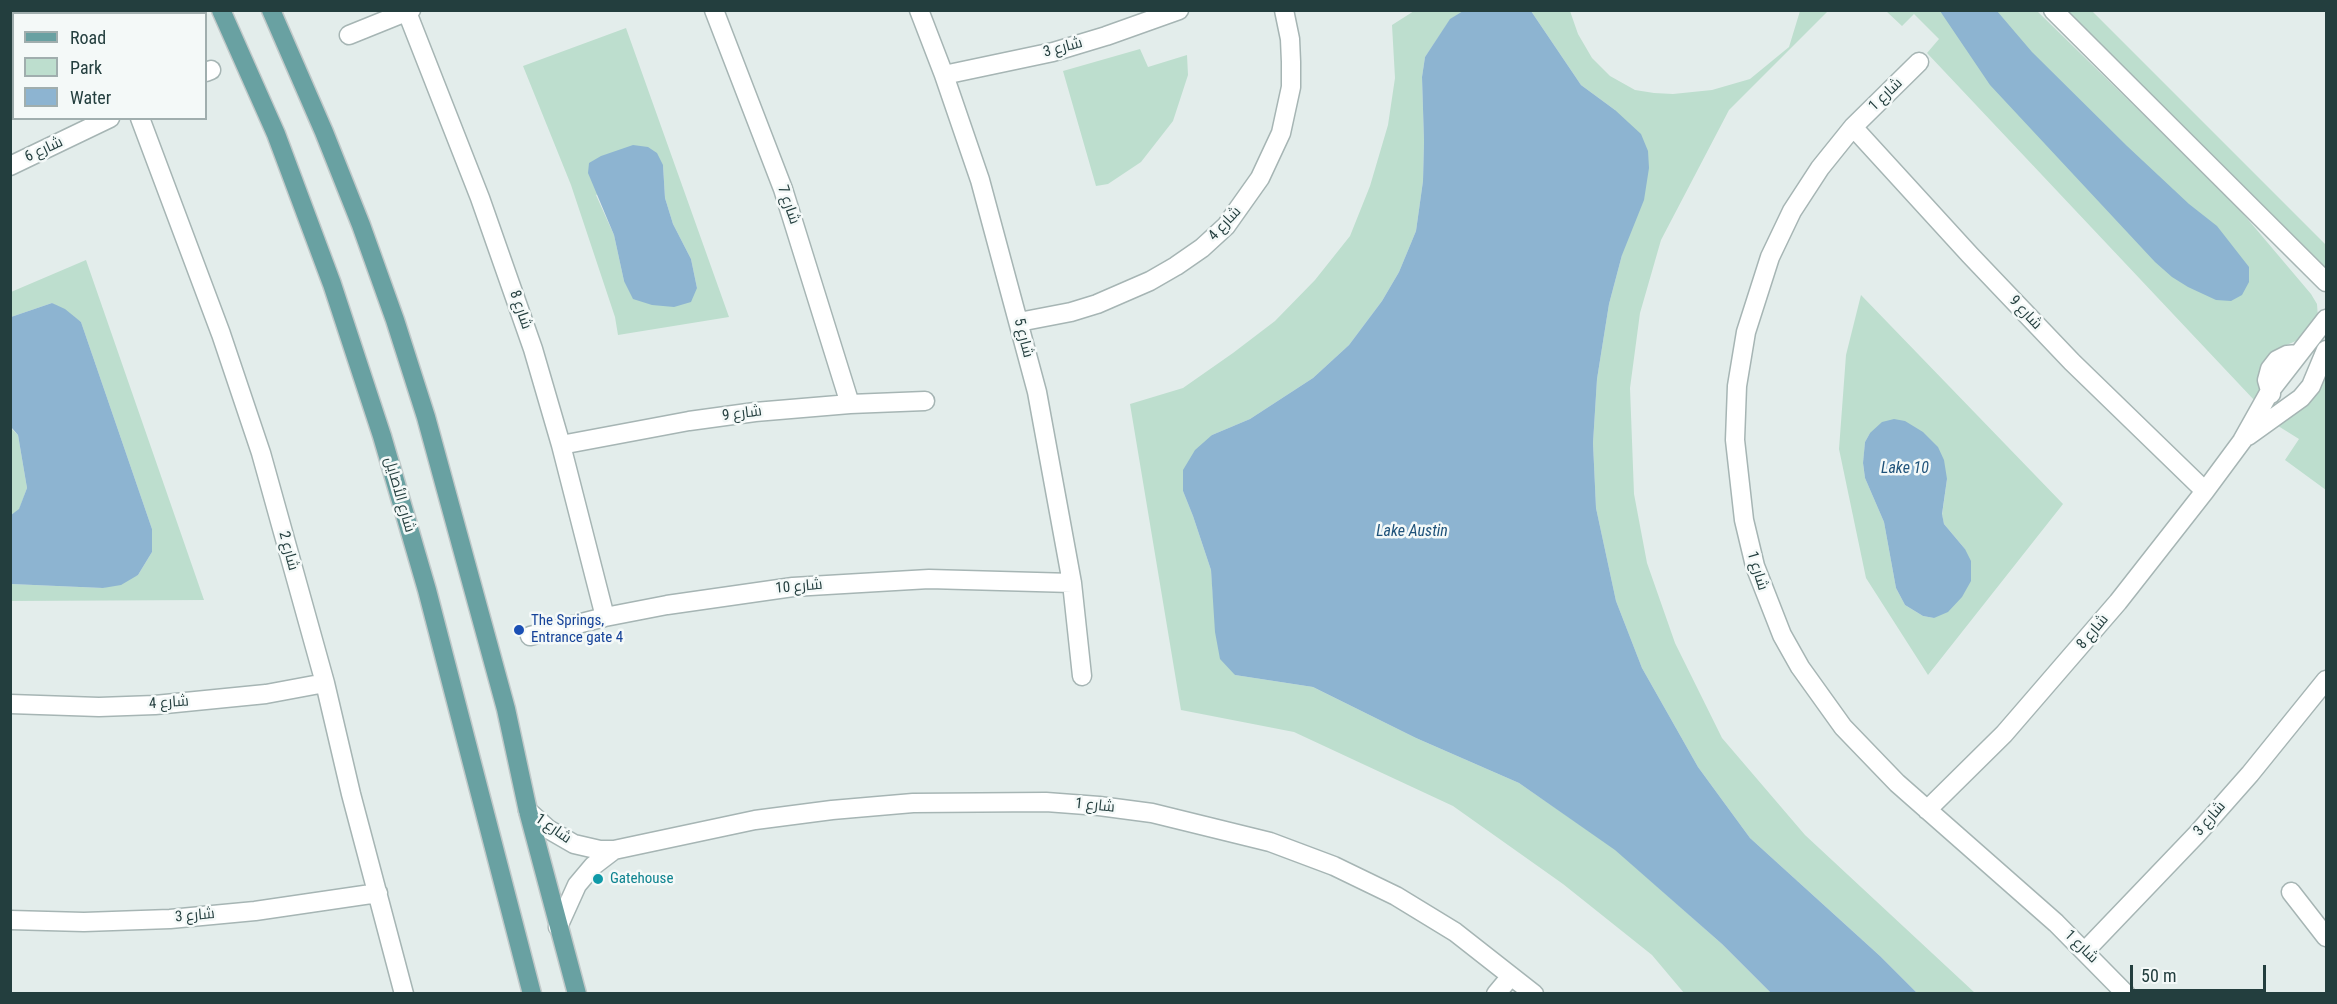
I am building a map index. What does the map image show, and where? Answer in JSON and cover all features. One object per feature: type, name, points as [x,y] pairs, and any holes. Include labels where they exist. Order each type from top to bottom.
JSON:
[{"type":"main road","name":"شارع الأصايل","points":[[221,10],[276,134],[332,284],[382,436],[427,590],[530,991]]},
{"type":"main road","points":[[271,10],[324,132],[395,320],[426,417],[482,615],[506,709],[528,811],[577,993]]},
{"type":"street","name":"شارع 7","points":[[714,10],[783,189],[850,404]]},
{"type":"street","name":"شارع 5","points":[[919,10],[980,180],[1019,322],[1041,414],[1072,583],[1082,676]]},
{"type":"street","name":"شارع 3","points":[[944,75],[1053,52],[1179,10]]},
{"type":"street","name":"شارع 4","points":[[1019,322],[1054,316],[1097,304],[1150,281],[1202,248],[1226,226],[1246,201],[1281,133],[1291,87],[1292,63],[1284,10]]},
{"type":"street","points":[[2054,10],[2326,282]]},
{"type":"street","points":[[349,35],[409,11]]},
{"type":"street","name":"شارع 8","points":[[409,11],[513,290],[561,445],[605,617]]},
{"type":"street","name":"شارع 1","points":[[1919,62],[1853,127],[1820,168],[1792,211],[1770,257],[1753,306],[1740,359],[1737,386],[1735,422],[1737,474],[1744,520],[1755,566],[1767,601],[1800,667],[1843,727],[1897,783],[2085,951],[2126,993]]},
{"type":"street","name":"شارع 6","points":[[10,166],[107,120]]},
{"type":"street","name":"شارع 2","points":[[142,120],[221,334],[261,453],[325,683],[404,993]]},
{"type":"street","name":"شارع 9","points":[[1853,127],[2072,362],[2205,491]]},
{"type":"street","points":[[2298,354],[2326,319]]},
{"type":"street","name":"شارع 8","points":[[2242,441],[2301,398],[2319,371],[2326,350]]},
{"type":"street","points":[[2288,407],[2277,401],[2270,391],[2267,380],[2270,369],[2277,360],[2287,354],[2298,354],[2309,357],[2319,371]]},
{"type":"street","name":"شارع 8","points":[[1927,810],[2004,734],[2063,668],[2163,548],[2242,441],[2270,391]]},
{"type":"street","name":"شارع 9","points":[[561,445],[689,421],[850,404],[925,401]]},
{"type":"street","name":"شارع 10","points":[[530,636],[605,617],[730,595],[849,583],[963,579],[1072,583]]},
{"type":"street","name":"شارع 3","points":[[2085,951],[2197,834],[2250,774],[2326,680]]},
{"type":"street","name":"شارع 4","points":[[10,704],[99,707],[166,704],[266,694],[325,683]]},
{"type":"street","name":"شارع 1","points":[[528,811],[548,829],[587,849],[614,849],[717,827],[793,815],[870,807],[967,802],[1046,802],[1099,806],[1203,824],[1270,842],[1334,866],[1396,896],[1455,932],[1534,993]]},
{"type":"street","name":"شارع 1","points":[[558,927],[577,885],[593,866],[614,849]]},
{"type":"street","points":[[2292,892],[2326,937]]},
{"type":"street","name":"شارع 3","points":[[10,920],[84,922],[170,919],[255,911],[378,894]]},
{"type":"street","points":[[1496,993],[1511,976]]},
{"type":"green space","points":[[1414,11],[1463,11],[1450,20],[1425,57],[1422,77],[1423,181],[1416,231],[1399,272],[1382,301],[1349,345],[1313,378],[1250,419],[1212,435],[1183,491],[1211,570],[1213,596],[1235,675],[1313,687],[1416,738],[1519,783],[1615,849],[1722,944],[1771,993],[1684,993],[1652,955],[1563,884],[1453,806],[1294,732],[1181,710],[1130,404],[1183,388],[1275,321],[1315,280],[1350,236],[1370,186],[1388,125],[1395,78],[1392,25]]},
{"type":"green space","points":[[1531,11],[1570,11],[1578,34],[1592,58],[1610,76],[1635,90],[1673,94],[1712,90],[1750,79],[1789,47],[1800,11],[1828,11],[1729,110],[1661,240],[1640,313],[1630,388],[1634,494],[1647,563],[1675,643],[1722,738],[1805,835],[1975,993],[1917,993],[1880,956],[1750,838],[1698,767],[1642,668],[1616,601],[1596,508],[1593,443],[1597,379],[1609,304],[1622,255],[1615,110],[1581,85]]},
{"type":"green space","points":[[1886,11],[2037,11],[2234,203],[2317,304],[2318,318],[2312,330],[2296,341],[2277,349],[2269,361],[2255,401],[1927,53],[1939,39],[1914,14],[1902,26]]},
{"type":"green space","points":[[2053,11],[2092,11],[2326,245],[2326,282]]},
{"type":"green space","points":[[626,28],[729,317],[618,335],[615,317],[571,185],[523,66]],"holes":[[[663,165],[665,198],[673,224],[691,259],[697,288],[624,281],[614,235],[596,195]]]},
{"type":"green space","points":[[1140,49],[1148,67],[1187,55],[1188,75],[1173,121],[1141,162],[1108,184],[1096,186],[1063,71]]},
{"type":"green space","points":[[86,260],[204,600],[11,601],[11,584],[103,588],[138,575],[152,552],[152,529],[81,322],[52,303],[11,317],[11,292]]},
{"type":"green space","points":[[1861,295],[2063,504],[1928,675],[1866,578],[1839,449],[1846,355]],"holes":[[[1870,433],[1947,479],[1942,515],[1944,524],[1965,549],[1934,618],[1923,616],[1905,605],[1896,588],[1884,522],[1865,478],[1863,464],[1865,442]]]},
{"type":"green space","points":[[2326,368],[2326,490],[2285,460],[2299,439],[2275,424],[2298,411],[2308,402]]},
{"type":"green space","points":[[10,427],[18,435],[27,488],[19,510],[11,515]]},
{"type":"water","name":"Lake Austin","points":[[1463,11],[1531,11],[1581,85],[1615,110],[1641,134],[1648,151],[1649,168],[1644,200],[1622,255],[1609,304],[1597,379],[1593,443],[1596,508],[1616,601],[1642,668],[1698,767],[1750,838],[1880,956],[1917,993],[1771,993],[1722,944],[1615,850],[1519,783],[1416,738],[1313,687],[1235,675],[1220,659],[1215,632],[1211,570],[1183,491],[1183,470],[1195,450],[1212,435],[1250,419],[1313,378],[1349,345],[1382,301],[1399,272],[1416,231],[1423,181],[1422,77],[1425,57],[1450,19]]},
{"type":"water","points":[[1940,11],[1997,11],[2032,52],[2127,146],[2189,204],[2217,226],[2249,267],[2249,282],[2242,295],[2231,301],[2216,300],[2188,287],[2155,262],[1990,85]]},
{"type":"water","points":[[633,145],[648,147],[657,153],[663,165],[665,198],[673,224],[691,259],[697,288],[691,302],[674,307],[652,305],[633,299],[624,281],[614,235],[588,173],[589,163],[601,156]]},
{"type":"water","points":[[52,303],[65,309],[81,322],[152,529],[152,552],[138,575],[121,585],[103,588],[11,584],[11,515],[19,509],[27,488],[18,435],[11,427],[11,317]]},
{"type":"water","name":"Lake 10","points":[[1894,419],[1905,421],[1923,432],[1938,447],[1944,460],[1947,479],[1942,514],[1944,524],[1965,549],[1971,561],[1971,581],[1962,597],[1948,612],[1934,618],[1923,616],[1905,605],[1896,588],[1884,522],[1865,478],[1863,463],[1865,442],[1870,433],[1882,422]]},
{"type":"place","name":"The Springs, Entrance gate 4","points":[[519,630]]},
{"type":"place","name":"Gatehouse","points":[[598,879]]}]
